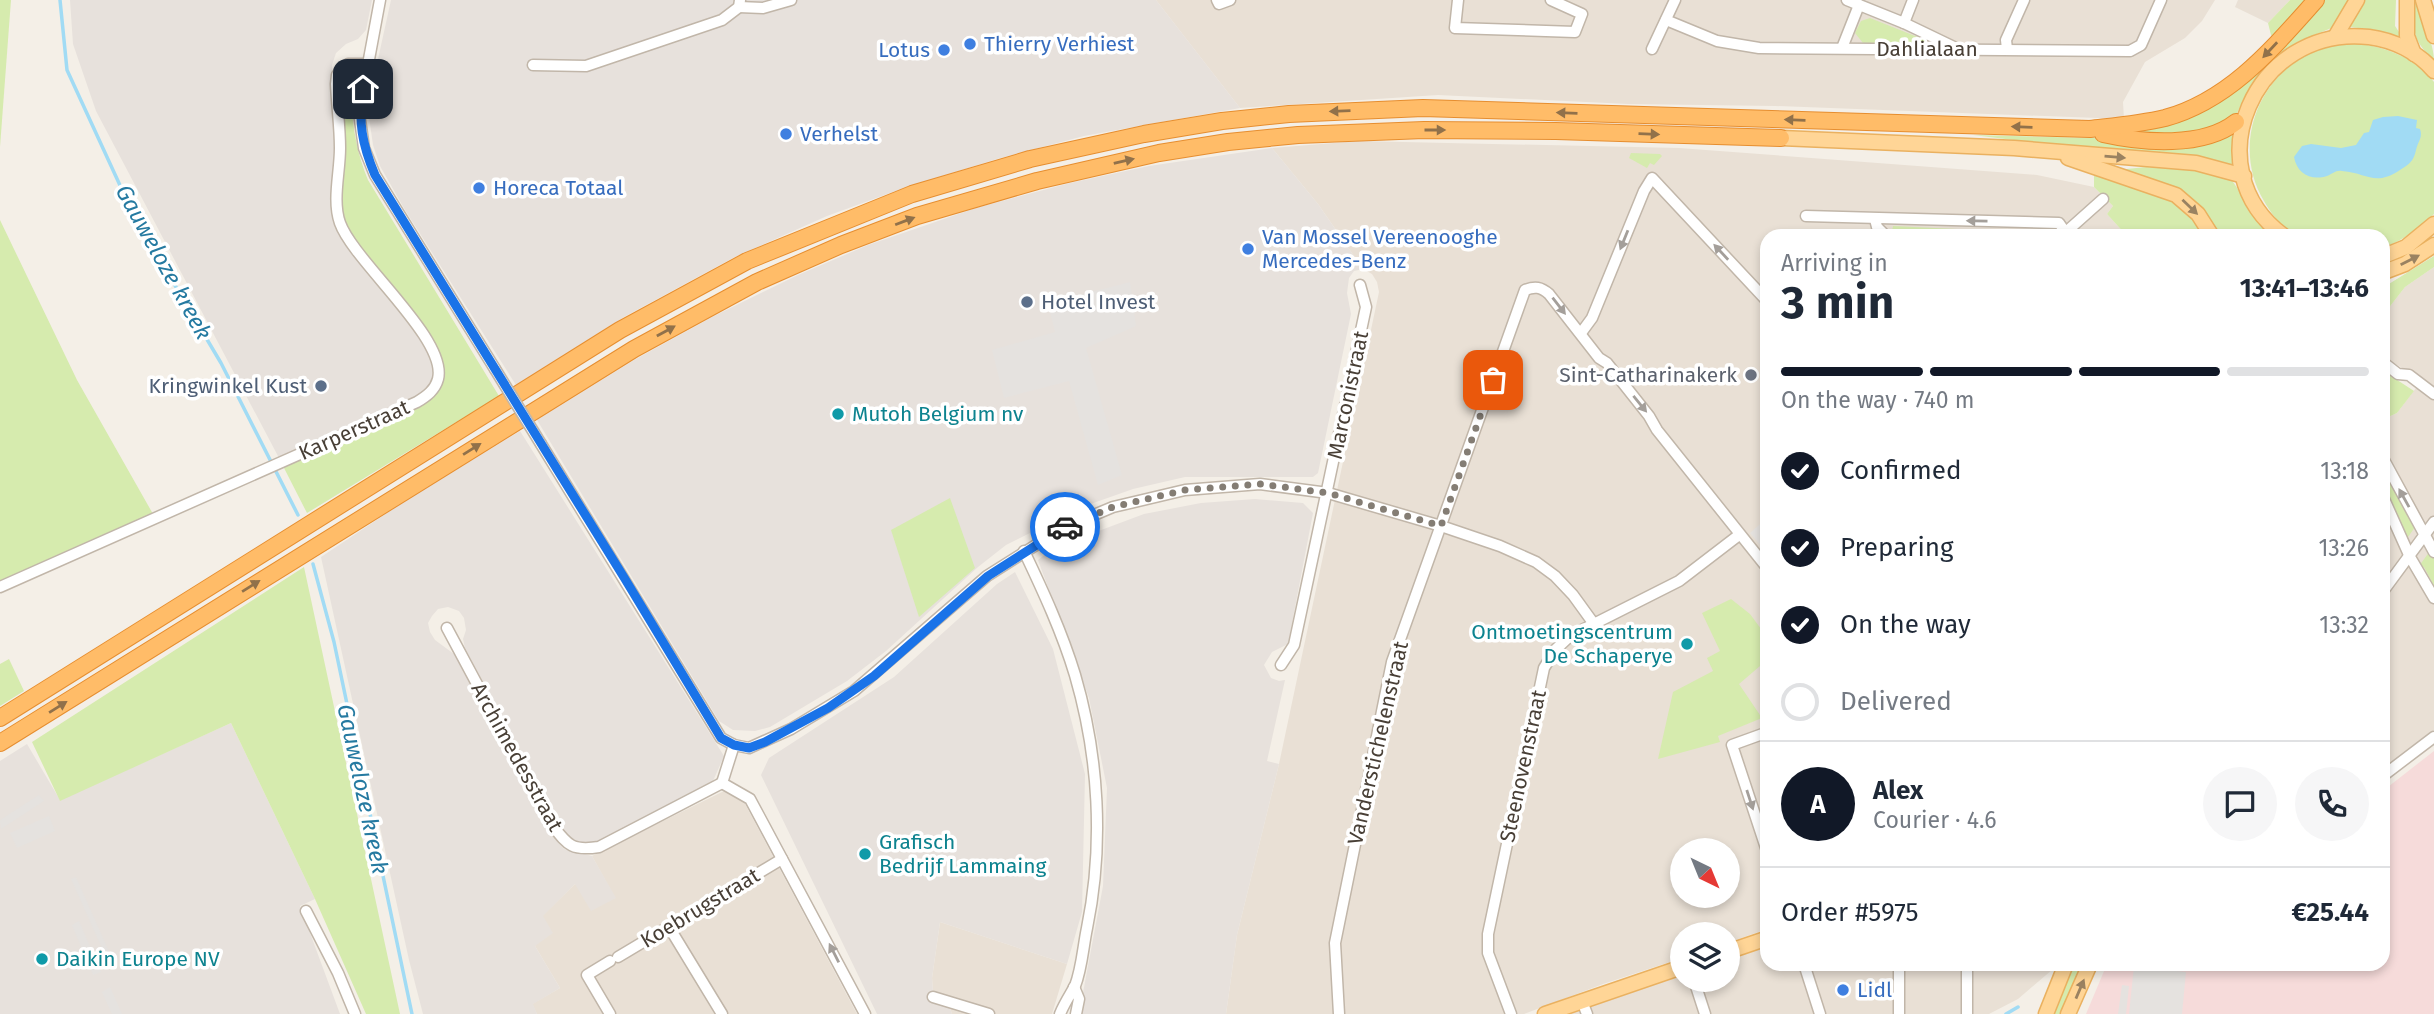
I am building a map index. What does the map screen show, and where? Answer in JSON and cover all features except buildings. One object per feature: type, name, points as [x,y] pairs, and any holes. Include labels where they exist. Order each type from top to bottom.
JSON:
[{"type":"highway","points":[[0,718],[608,337],[747,261],[912,194],[1030,159],[1144,134],[1222,121],[1289,114],[1423,108],[2090,129],[2141,124],[2168,117],[2211,98],[2248,72],[2316,0]]},
{"type":"highway","points":[[2090,129],[2107,135],[2155,140],[2191,140],[2225,131],[2241,117]]},
{"type":"highway","points":[[0,743],[635,349],[757,282],[841,245],[917,216],[1037,181],[1159,153],[1271,137],[1437,130],[1780,138]]},
{"type":"main road","points":[[2334,37],[2357,0]]},
{"type":"main road","points":[[2407,0],[2407,36],[2414,54]]},
{"type":"main road","points":[[2423,0],[2434,36]]},
{"type":"main road","points":[[2275,229],[2251,197],[2240,154],[2241,117],[2272,70],[2311,43],[2334,37],[2376,38],[2396,44],[2414,54],[2434,71]]},
{"type":"main road","points":[[1780,138],[1949,144],[2196,163],[2244,176]]},
{"type":"main road","points":[[2047,151],[2176,195],[2198,215],[2207,229]]},
{"type":"main road","points":[[2390,254],[2406,247],[2434,224]]},
{"type":"main road","points":[[2390,270],[2405,264],[2434,245]]},
{"type":"main road","points":[[1740,948],[1760,941]]},
{"type":"main road","points":[[2046,1014],[2063,971]]},
{"type":"main road","points":[[2068,1014],[2087,971]]},
{"type":"main road","points":[[1545,1014],[1584,1007],[1670,972]]},
{"type":"street","points":[[380,0],[359,113],[363,148],[375,175],[639,602],[698,704],[721,738],[734,745],[749,748],[765,742],[854,691],[988,576],[1063,528],[1113,507],[1185,490],[1260,484],[1328,493],[1441,526],[1500,546],[1536,562],[1564,585],[1594,624]]},
{"type":"street","points":[[533,65],[586,66],[722,20],[740,4],[763,8],[791,0]]},
{"type":"street","points":[[1217,0],[1219,4],[1230,0]]},
{"type":"street","points":[[1458,0],[1455,28],[1575,32],[1582,14],[1551,0]]},
{"type":"street","points":[[1652,49],[1675,0]]},
{"type":"street","points":[[1847,0],[1960,50]]},
{"type":"street","points":[[1903,23],[1913,0]]},
{"type":"street","points":[[2007,49],[2006,40],[2024,0]]},
{"type":"street","name":"Dahlialaan","points":[[1666,20],[1735,46],[2130,51],[2141,45],[2161,0]]},
{"type":"street","points":[[1842,48],[1859,5]]},
{"type":"street","name":"Karperstraat","points":[[0,587],[418,402],[430,393],[438,379],[438,365],[422,334],[354,246],[338,215],[340,150],[337,75],[348,64],[367,64]]},
{"type":"street","points":[[1760,293],[1652,178],[1644,191],[1592,318],[1581,333],[1760,559]]},
{"type":"street","points":[[2072,229],[2103,199]]},
{"type":"street","points":[[1806,216],[2059,223],[2063,229]]},
{"type":"street","points":[[1875,219],[1879,229]]},
{"type":"street","name":"Marconistraat","points":[[1281,665],[1294,645],[1328,493],[1366,307],[1360,285]]},
{"type":"street","name":"Vanderstichelenstraat","points":[[1339,1014],[1335,943],[1392,662],[1525,290],[1533,287],[1543,289],[1581,333]]},
{"type":"street","points":[[2390,368],[2398,374],[2409,375],[2434,394]]},
{"type":"street","points":[[2390,471],[2434,552]]},
{"type":"street","points":[[2390,512],[2410,557],[2434,598]]},
{"type":"street","points":[[2390,582],[2434,522]]},
{"type":"street","name":"Steenovenstraat","points":[[1511,1014],[1488,953],[1488,934],[1544,668],[1555,650],[1570,636],[1679,582],[1739,534]]},
{"type":"street","points":[[1024,551],[1046,598],[1075,674],[1095,776],[1097,831],[1092,905],[1074,987],[1060,1014]]},
{"type":"street","name":"Archimedesstraat","points":[[446,628],[553,826],[567,844],[583,849],[599,847],[722,783]]},
{"type":"street","points":[[1760,735],[1732,745],[1760,830]]},
{"type":"street","points":[[2390,770],[2434,737]]},
{"type":"street","points":[[734,745],[722,783],[750,799],[865,1014]]},
{"type":"street","name":"Koebrugstraat","points":[[610,1014],[587,975],[782,859]]},
{"type":"street","points":[[306,912],[338,973],[355,1014]]},
{"type":"street","points":[[669,927],[722,1014]]},
{"type":"street","points":[[1806,971],[1820,1014]]},
{"type":"street","points":[[1899,971],[1899,1014]]},
{"type":"street","points":[[1966,1014],[1967,971]]},
{"type":"street","points":[[1074,987],[1079,999],[1076,1014]]},
{"type":"street","points":[[1698,992],[1705,1014]]},
{"type":"street","points":[[933,997],[989,1014]]},
{"type":"shaded area","points":[[70,0],[372,0],[366,30],[358,39],[346,44],[336,53],[332,65],[335,163],[409,322],[430,355],[434,366],[434,379],[428,390],[415,399],[279,458],[96,111],[73,44]]},
{"type":"shaded area","points":[[391,0],[1156,0],[1240,108],[1084,136],[997,159],[827,216],[733,258],[624,317],[516,385],[405,210],[380,166],[373,145],[369,117],[371,91]]},
{"type":"shaded area","points":[[1156,0],[2215,0],[2202,21],[2185,38],[2145,62],[2123,102],[2124,119],[1775,106],[1628,104],[1438,95],[1240,108]]},
{"type":"shaded area","points":[[2238,0],[2290,0],[2268,23],[2235,7]]},
{"type":"shaded area","points":[[1358,141],[1679,148],[2037,175],[2094,187],[2113,206],[2107,214],[2121,229],[1760,229],[1760,931],[1740,938],[1740,922],[1670,922],[1670,962],[1524,1014],[1226,1014],[1237,935],[1279,764],[1379,292],[1372,274],[1363,269],[1318,204],[1272,148]]},
{"type":"shaded area","points":[[1272,148],[1318,204],[1363,269],[1354,271],[1349,278],[1347,293],[1351,314],[1318,473],[1313,477],[1185,477],[1133,489],[1082,507],[1006,545],[886,651],[847,681],[770,727],[755,731],[733,730],[719,721],[537,420],[634,360],[714,316],[868,245],[976,208],[1070,183],[1149,166]]},
{"type":"shaded area","points":[[2434,267],[2434,730],[2390,764],[2390,416],[2397,413],[2423,379],[2390,361],[2390,306],[2405,287]]},
{"type":"shaded area","points":[[1130,282],[1136,326],[1086,348],[1122,475],[1098,485],[1069,381],[1004,398],[992,350],[1055,332],[1047,300],[1070,293],[1072,297]]},
{"type":"shaded area","points":[[520,431],[724,756],[713,781],[598,842],[580,842],[570,838],[557,821],[465,648],[464,618],[459,611],[448,607],[438,609],[428,623],[430,632],[435,640],[454,654],[549,832],[564,849],[592,856],[616,898],[591,911],[575,884],[543,916],[553,933],[535,946],[560,988],[533,1004],[537,1014],[423,1014],[321,557],[405,501]]},
{"type":"shaded area","points":[[1255,499],[1303,503],[1313,513],[1288,644],[1272,652],[1264,665],[1271,678],[1285,680],[1267,761],[1279,764],[1237,935],[1226,1014],[1079,1014],[1103,886],[1107,788],[1089,698],[1038,560],[1053,548],[1144,514],[1201,503]]},
{"type":"shaded area","points":[[1760,524],[1760,545],[1750,533]]},
{"type":"shaded area","points":[[1015,572],[1053,649],[1085,774],[1082,912],[1067,964],[940,922],[932,978],[933,992],[950,1008],[952,1014],[877,1014],[761,775],[769,758],[894,677],[997,584]]},
{"type":"shaded area","points":[[231,723],[315,899],[300,906],[340,1014],[0,1014],[0,761],[27,744],[60,800]]},
{"type":"shaded area","points":[[2434,751],[2434,1014],[2086,1014],[2104,971],[2390,971],[2390,785]]},
{"type":"shaded area","points":[[724,791],[735,794],[744,802],[857,1014],[537,1014],[532,1004],[560,988],[535,946],[542,916],[575,884],[615,898],[592,856]]},
{"type":"shaded area","points":[[39,795],[44,801],[1,829],[0,820]]},
{"type":"shaded area","points":[[49,816],[55,831],[17,848],[10,833]]},
{"type":"shaded area","points":[[76,877],[114,963],[110,966],[71,879]]},
{"type":"shaded area","points":[[79,921],[101,972],[93,975],[72,925]]},
{"type":"shaded area","points":[[940,922],[1067,964],[1052,1014],[952,1014],[950,1008],[933,992],[932,978]]},
{"type":"shaded area","points":[[1760,948],[1760,971],[2051,971],[2018,999],[1989,1014],[1570,1014],[1670,979],[1670,992],[1740,992],[1740,955]]},
{"type":"shaded area","points":[[2133,971],[2186,972],[2182,1014],[2129,1014]]},
{"type":"shaded area","points":[[2122,985],[2129,986],[2126,1014],[2118,1014]]},
{"type":"shaded area","points":[[110,987],[122,1014],[112,1014],[102,992]]},
{"type":"green space","points":[[0,0],[11,0],[0,147]]},
{"type":"green space","points":[[2290,0],[2312,0],[2275,40],[2268,23]]},
{"type":"green space","points":[[2322,0],[2350,0],[2334,27],[2297,42],[2269,63],[2252,83],[2235,117],[2194,136],[2139,133],[2138,128],[2186,115]]},
{"type":"green space","points":[[2364,0],[2396,0],[2395,26],[2403,38],[2375,30],[2350,27]]},
{"type":"green space","points":[[2414,1],[2430,39],[2434,61],[2421,47],[2415,34]]},
{"type":"green space","points":[[1870,18],[1925,40],[1925,44],[1863,43],[1855,33],[1861,21]]},
{"type":"green space","points":[[2355,43],[2377,47],[2409,60],[2434,82],[2434,214],[2411,233],[2390,245],[2390,229],[2286,229],[2264,201],[2255,180],[2250,159],[2250,137],[2264,96],[2277,78],[2293,63],[2328,47]]},
{"type":"green space","points":[[348,69],[355,69],[352,97],[354,126],[359,154],[368,180],[499,396],[307,513],[283,466],[422,405],[436,392],[441,376],[441,363],[347,228],[342,214],[344,148],[341,77]]},
{"type":"green space","points":[[2232,132],[2235,166],[2214,160],[1973,135],[2094,138],[2165,146]]},
{"type":"green space","points":[[1631,153],[1662,156],[1647,168],[1629,158]]},
{"type":"green space","points":[[2146,167],[2203,171],[2231,179],[2265,229],[2212,229],[2208,220],[2117,170]]},
{"type":"green space","points":[[2094,175],[2162,194],[2185,207],[2202,229],[2121,229],[2107,214],[2113,206],[2094,187]]},
{"type":"green space","points":[[0,220],[77,380],[153,514],[0,582]]},
{"type":"green space","points":[[1893,226],[1957,229],[1892,229]]},
{"type":"green space","points":[[2434,256],[2434,267],[2405,287],[2390,306],[2390,283]]},
{"type":"green space","points":[[2390,375],[2414,391],[2397,413],[2390,416]]},
{"type":"green space","points":[[2390,479],[2415,527],[2406,540],[2390,500]]},
{"type":"green space","points":[[950,498],[975,568],[919,617],[891,530]]},
{"type":"green space","points":[[2430,551],[2434,557],[2434,592],[2424,567],[2419,566]]},
{"type":"green space","points":[[304,567],[400,1014],[366,1014],[315,899],[231,723],[60,801],[32,742]]},
{"type":"green space","points":[[1731,599],[1750,614],[1760,628],[1760,666],[1739,684],[1760,719],[1718,736],[1720,742],[1658,759],[1673,692],[1713,671],[1707,658],[1720,651],[1702,613]]},
{"type":"green space","points":[[9,659],[24,691],[0,706],[0,664]]},
{"type":"green space","points":[[2071,971],[2081,971],[2062,1014],[2054,1014]]},
{"type":"water","points":[[2398,116],[2417,120],[2416,128],[2420,129],[2421,135],[2411,162],[2391,175],[2371,178],[2340,171],[2316,178],[2306,175],[2298,168],[2294,157],[2302,146],[2311,144],[2341,148],[2356,145],[2364,133],[2369,132],[2373,120]]},
{"type":"waterway","name":"Gauweloze kreek","points":[[60,0],[67,70],[135,218],[221,363],[298,515]]},
{"type":"waterway","name":"Gauweloze kreek","points":[[313,564],[334,642],[412,1014]]},
{"type":"waterway","name":"Gauweloze kreek","points":[[2006,1014],[2018,1007]]},
{"type":"way so far","points":[[1065,527],[1113,507],[1185,490],[1260,484],[1328,493],[1441,526],[1493,380]]},
{"type":"place","name":"Thierry Verhiest","points":[[970,44]]},
{"type":"place","name":"Lotus","points":[[944,50]]},
{"type":"place","name":"Verhelst","points":[[786,134]]},
{"type":"place","name":"Horeca Totaal","points":[[479,188]]},
{"type":"place","name":"Van Mossel Vereenooghe Mercedes-Benz","points":[[1248,249]]},
{"type":"place","name":"Hotel Invest","points":[[1027,302]]},
{"type":"place","name":"Sint-Catharinakerk","points":[[1751,375]]},
{"type":"place","name":"Kringwinkel Kust","points":[[321,386]]},
{"type":"place","name":"Mutoh Belgium nv","points":[[838,414]]},
{"type":"place","name":"Ontmoetingscentrum De Schaperye","points":[[1687,644]]},
{"type":"place","name":"Grafisch Bedrijf Lammaing","points":[[865,854]]},
{"type":"place","name":"Daikin Europe NV","points":[[42,959]]},
{"type":"place","name":"Lidl","points":[[1843,990]]},
{"type":"route","points":[[363,89],[359,113],[363,148],[375,175],[721,738],[734,745],[749,748],[828,708],[874,676],[999,567],[1065,527]]}]
